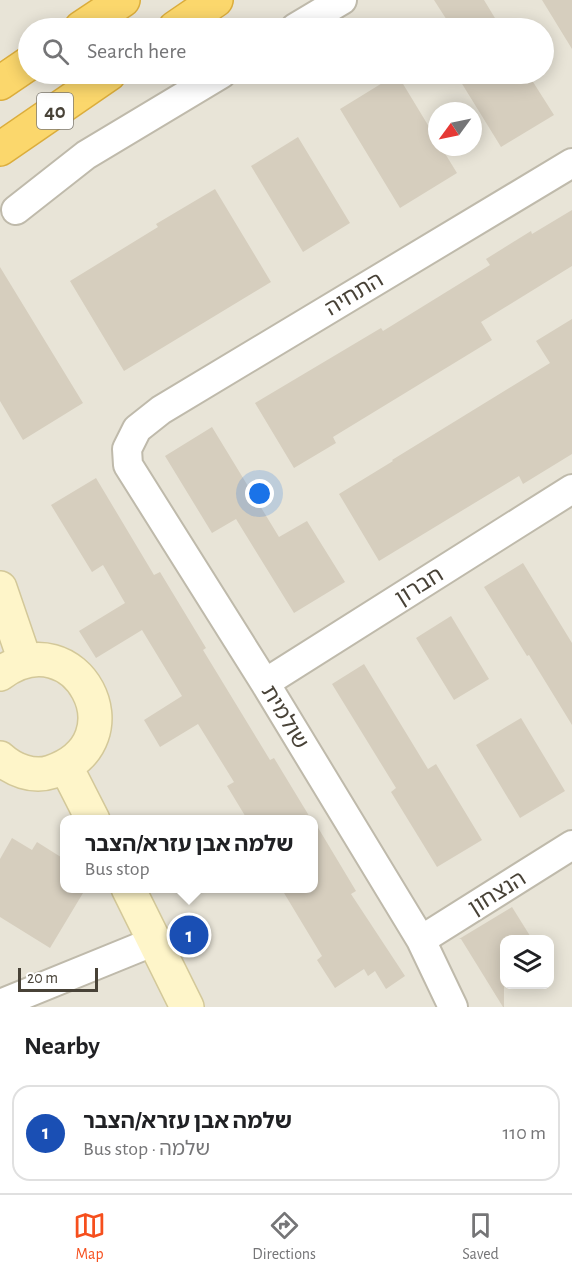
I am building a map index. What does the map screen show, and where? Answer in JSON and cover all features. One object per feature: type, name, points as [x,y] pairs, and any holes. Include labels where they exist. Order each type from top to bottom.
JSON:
[{"type":"highway","points":[[96,18],[123,0]]},
{"type":"highway","points":[[190,18],[216,0]]},
{"type":"highway","name":"40","points":[[0,83],[18,71]]},
{"type":"highway","name":"40","points":[[0,149],[94,84]]},
{"type":"street","points":[[312,18],[342,0]]},
{"type":"street","points":[[16,210],[86,155],[203,84]]},
{"type":"street","name":"התחיה","points":[[137,429],[160,410],[572,163]]},
{"type":"street","name":"שולמית","points":[[137,429],[127,449],[128,465],[422,940],[453,1007]]},
{"type":"street","name":"חברון","points":[[265,683],[572,489]]},
{"type":"street","points":[[0,588],[12,667],[43,660],[61,664],[76,674],[87,688],[94,705],[95,723],[90,741],[80,756],[66,767],[47,773],[26,773],[8,765],[0,758]]},
{"type":"street","points":[[66,767],[91,815]]},
{"type":"street","name":"הנצחון","points":[[422,940],[572,845]]},
{"type":"street","points":[[131,893],[187,1007]]},
{"type":"street","points":[[0,1004],[155,941]]},
{"type":"shaded area","points":[[0,0],[572,0],[572,1007],[0,1007]]},
{"type":"building","points":[[434,0],[484,0],[495,18],[446,18]]},
{"type":"building","points":[[542,0],[572,0],[572,49],[554,18]]},
{"type":"building","points":[[381,84],[403,84],[428,125],[428,156],[447,156],[457,173],[400,208],[340,109]]},
{"type":"building","points":[[462,84],[534,84],[554,115],[501,147],[482,116],[482,102],[473,102]]},
{"type":"building","points":[[298,137],[350,223],[303,252],[251,166]]},
{"type":"building","points":[[215,189],[271,282],[124,371],[70,281],[158,227],[156,224]]},
{"type":"building","points":[[572,210],[572,266],[481,322],[492,340],[333,437],[336,443],[294,468],[255,403],[381,328],[383,331],[490,265],[486,259],[531,231],[532,234]]},
{"type":"building","points":[[0,267],[83,403],[23,440],[0,401]]},
{"type":"building","points":[[572,319],[572,454],[523,484],[519,476],[379,561],[339,494],[550,363],[536,341]]},
{"type":"building","points":[[212,427],[279,537],[307,521],[345,582],[294,613],[236,519],[212,533],[165,456]]},
{"type":"building","points":[[96,478],[154,575],[160,572],[206,648],[203,650],[270,760],[274,758],[309,815],[245,815],[227,786],[234,782],[198,724],[160,747],[144,720],[182,696],[142,630],[96,658],[79,631],[125,603],[103,565],[92,572],[51,505]]},
{"type":"building","points":[[523,563],[572,643],[572,725],[484,587]]},
{"type":"building","points":[[451,616],[489,679],[454,700],[416,638]]},
{"type":"building","points":[[364,664],[428,769],[436,764],[482,840],[437,867],[391,792],[396,788],[332,684]]},
{"type":"building","points":[[521,718],[565,791],[520,818],[476,745]]},
{"type":"building","points":[[318,828],[356,891],[351,894],[405,976],[386,989],[375,971],[368,976],[364,969],[335,988],[317,960],[322,956],[284,893],[318,893]]},
{"type":"building","points":[[12,838],[32,850],[37,842],[60,856],[60,893],[83,893],[50,948],[0,917],[0,859]]},
{"type":"building","points":[[512,907],[530,935],[500,935],[500,989],[504,989],[504,1007],[461,939],[459,939]]},
{"type":"place","name":"שלמה אבן עזרא/הצבר","points":[[189,935]]}]
